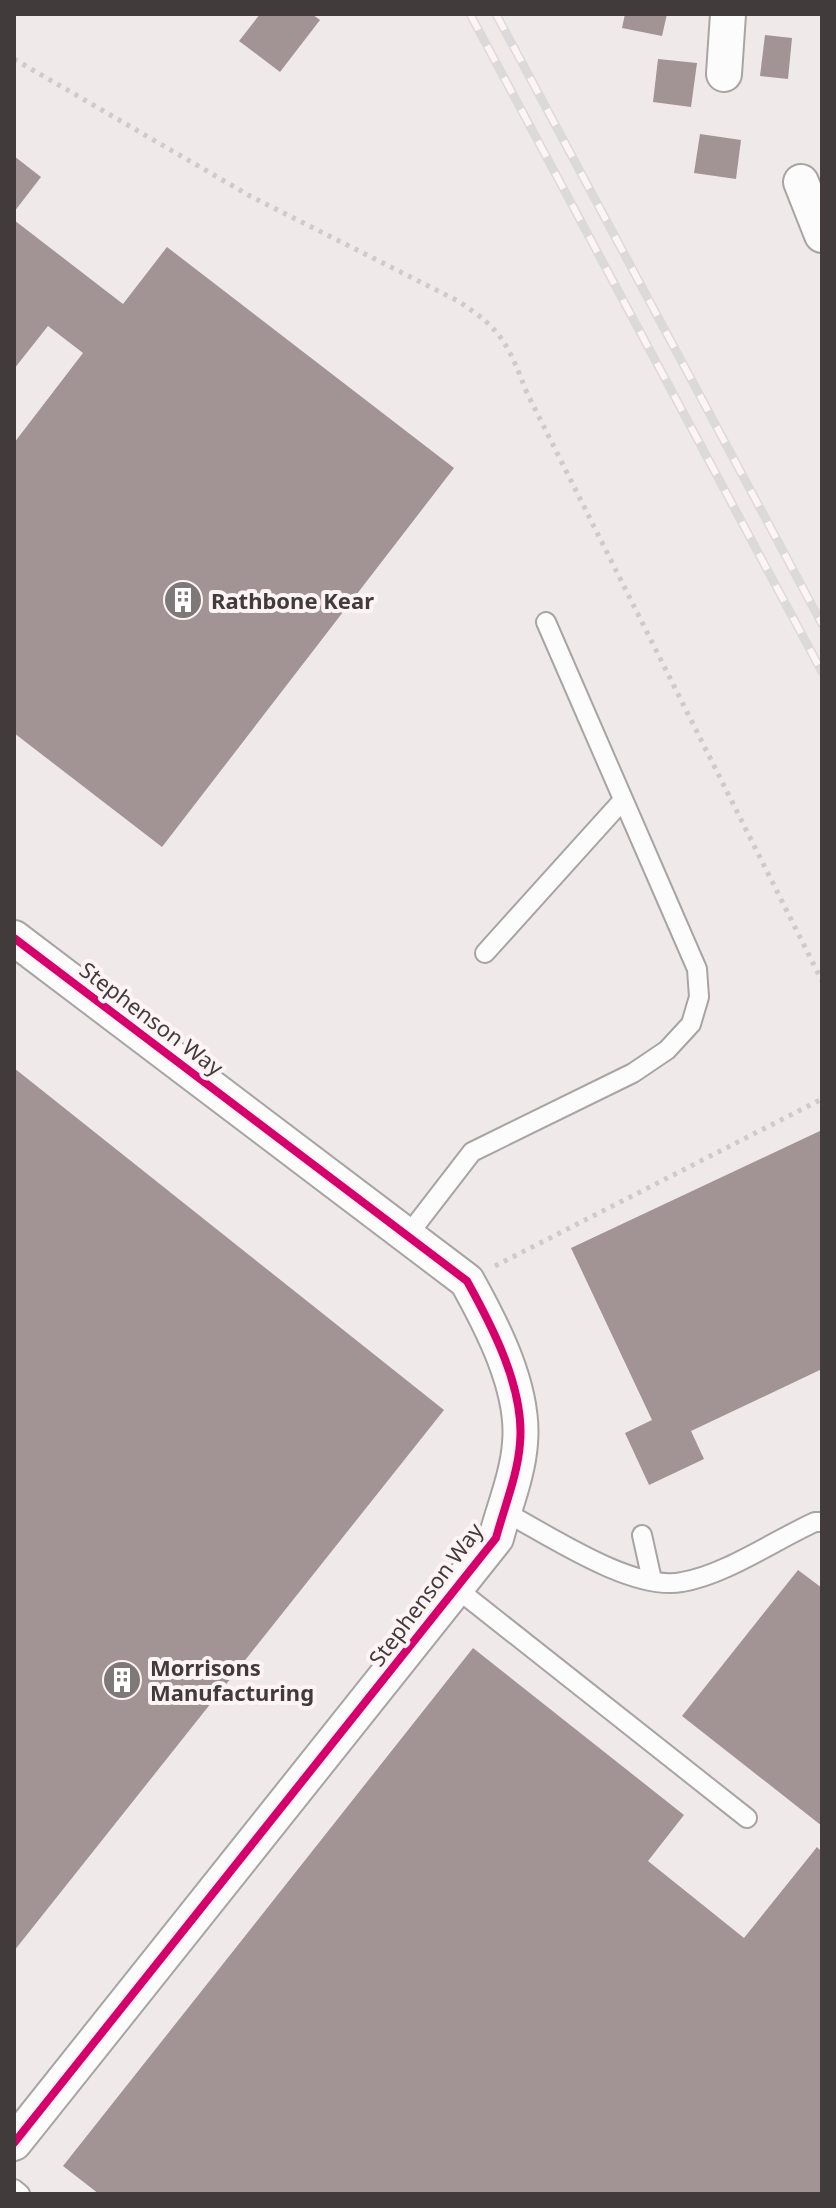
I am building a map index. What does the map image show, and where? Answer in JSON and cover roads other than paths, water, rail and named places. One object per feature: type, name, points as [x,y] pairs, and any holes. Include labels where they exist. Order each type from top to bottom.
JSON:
[{"type":"street","points":[[724,74],[728,14]]},
{"type":"street","points":[[801,182],[822,235]]},
{"type":"street","name":"Stephenson Way","points":[[14,938],[467,1281],[491,1323],[512,1377],[521,1442],[496,1538],[14,2143]]},
{"type":"lane","points":[[408,1235],[472,1152],[633,1073],[667,1050],[691,1024],[699,997],[697,969],[546,622]]},
{"type":"lane","points":[[485,953],[623,800]]},
{"type":"lane","points":[[503,1511],[636,1579],[681,1583],[728,1565],[815,1522],[822,1522]]},
{"type":"lane","points":[[642,1535],[652,1580]]},
{"type":"lane","points":[[456,1588],[747,1818]]},
{"type":"lane","points":[[14,2189],[20,2194]]},
{"type":"railway","points":[[470,14],[822,672]]},
{"type":"railway","points":[[496,14],[822,624]]},
{"type":"place","name":"Rathbone Kear","points":[[183,600]]},
{"type":"place","name":"Morrisons Manufacturing","points":[[122,1680]]}]
